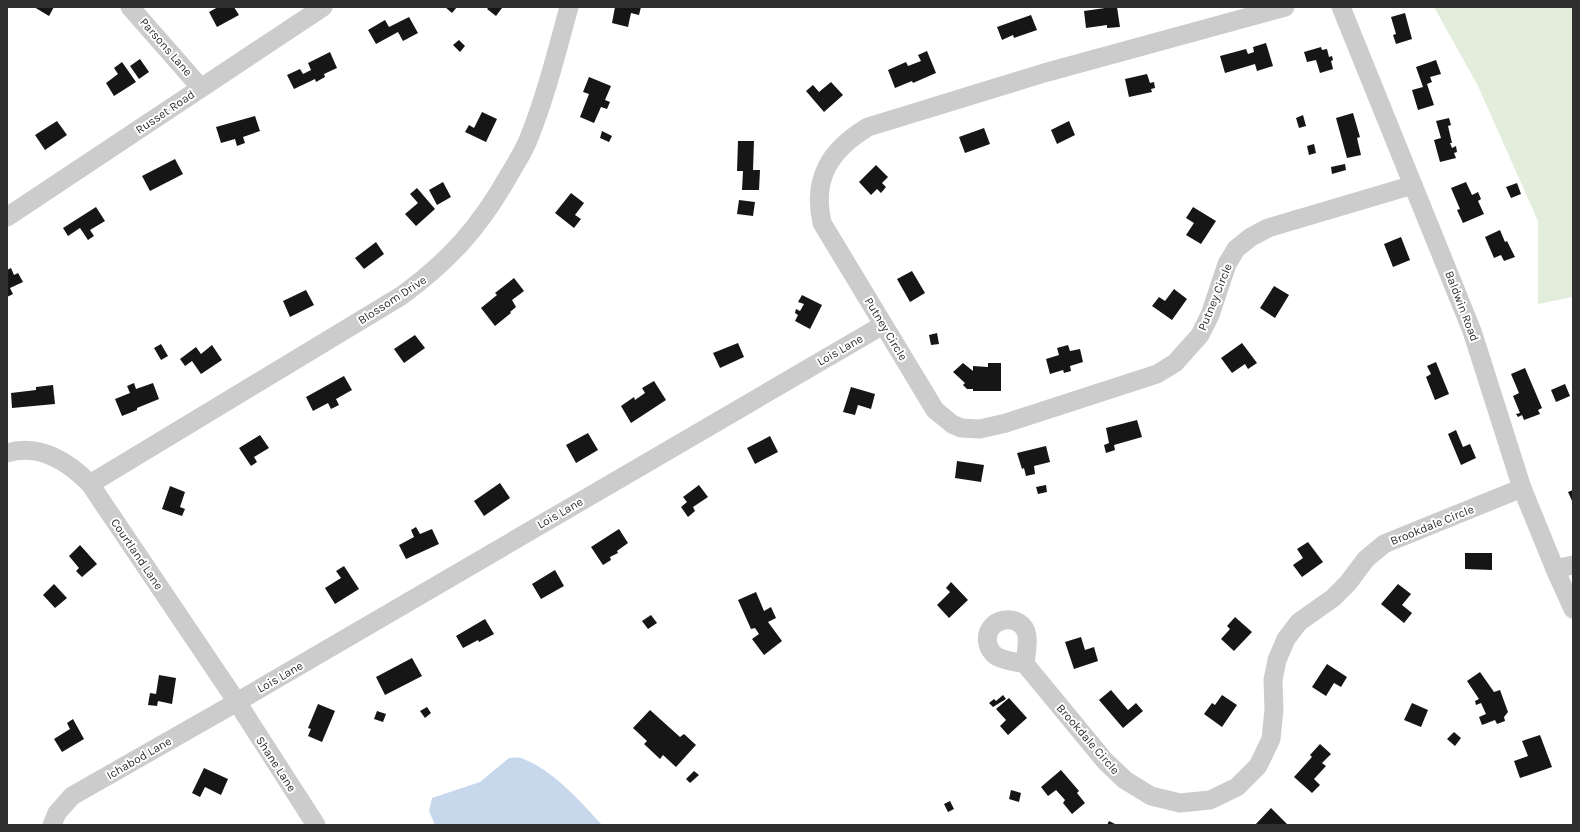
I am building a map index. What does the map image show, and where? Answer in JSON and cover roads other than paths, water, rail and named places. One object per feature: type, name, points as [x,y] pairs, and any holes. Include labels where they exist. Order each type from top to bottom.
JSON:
[{"type":"street","name":"Parsons Lane","points":[[130,7],[201,88]]},
{"type":"street","name":"Russet Road","points":[[7,217],[324,7]]},
{"type":"street","name":"Blossom Drive","points":[[90,484],[401,296],[434,272],[463,242],[491,206],[528,139],[539,111],[569,7]]},
{"type":"street","name":"Putney Circle","points":[[1286,7],[1044,73],[868,127],[856,134],[837,152],[826,166],[821,181],[819,208],[822,223],[935,410],[952,424],[962,428],[980,429],[993,427],[1157,374],[1175,364],[1200,335],[1210,315],[1227,264],[1236,250],[1251,237],[1268,228],[1413,185]]},
{"type":"street","name":"Baldwin Road","points":[[1341,7],[1472,331],[1522,488],[1564,567],[1573,609]]},
{"type":"street","name":"Lois Lane","points":[[237,702],[883,325]]},
{"type":"street","name":"Courtland Lane","points":[[7,453],[29,450],[50,455],[79,472],[90,484],[237,702]]},
{"type":"street","name":"Brookdale Circle","points":[[1026,664],[1106,761],[1125,780],[1151,796],[1165,800],[1180,803],[1210,800],[1238,787],[1258,766],[1270,739],[1274,710],[1273,680],[1277,660],[1286,639],[1299,622],[1333,598],[1348,583],[1366,559],[1384,544],[1522,488]]},
{"type":"street","name":"Ichabod Lane","points":[[52,825],[57,813],[72,796],[237,702]]},
{"type":"street","name":"Shane Lane","points":[[237,702],[316,825]]},
{"type":"water","points":[[509,758],[521,758],[543,769],[565,787],[602,825],[435,825],[429,811],[432,798],[480,782]]}]
